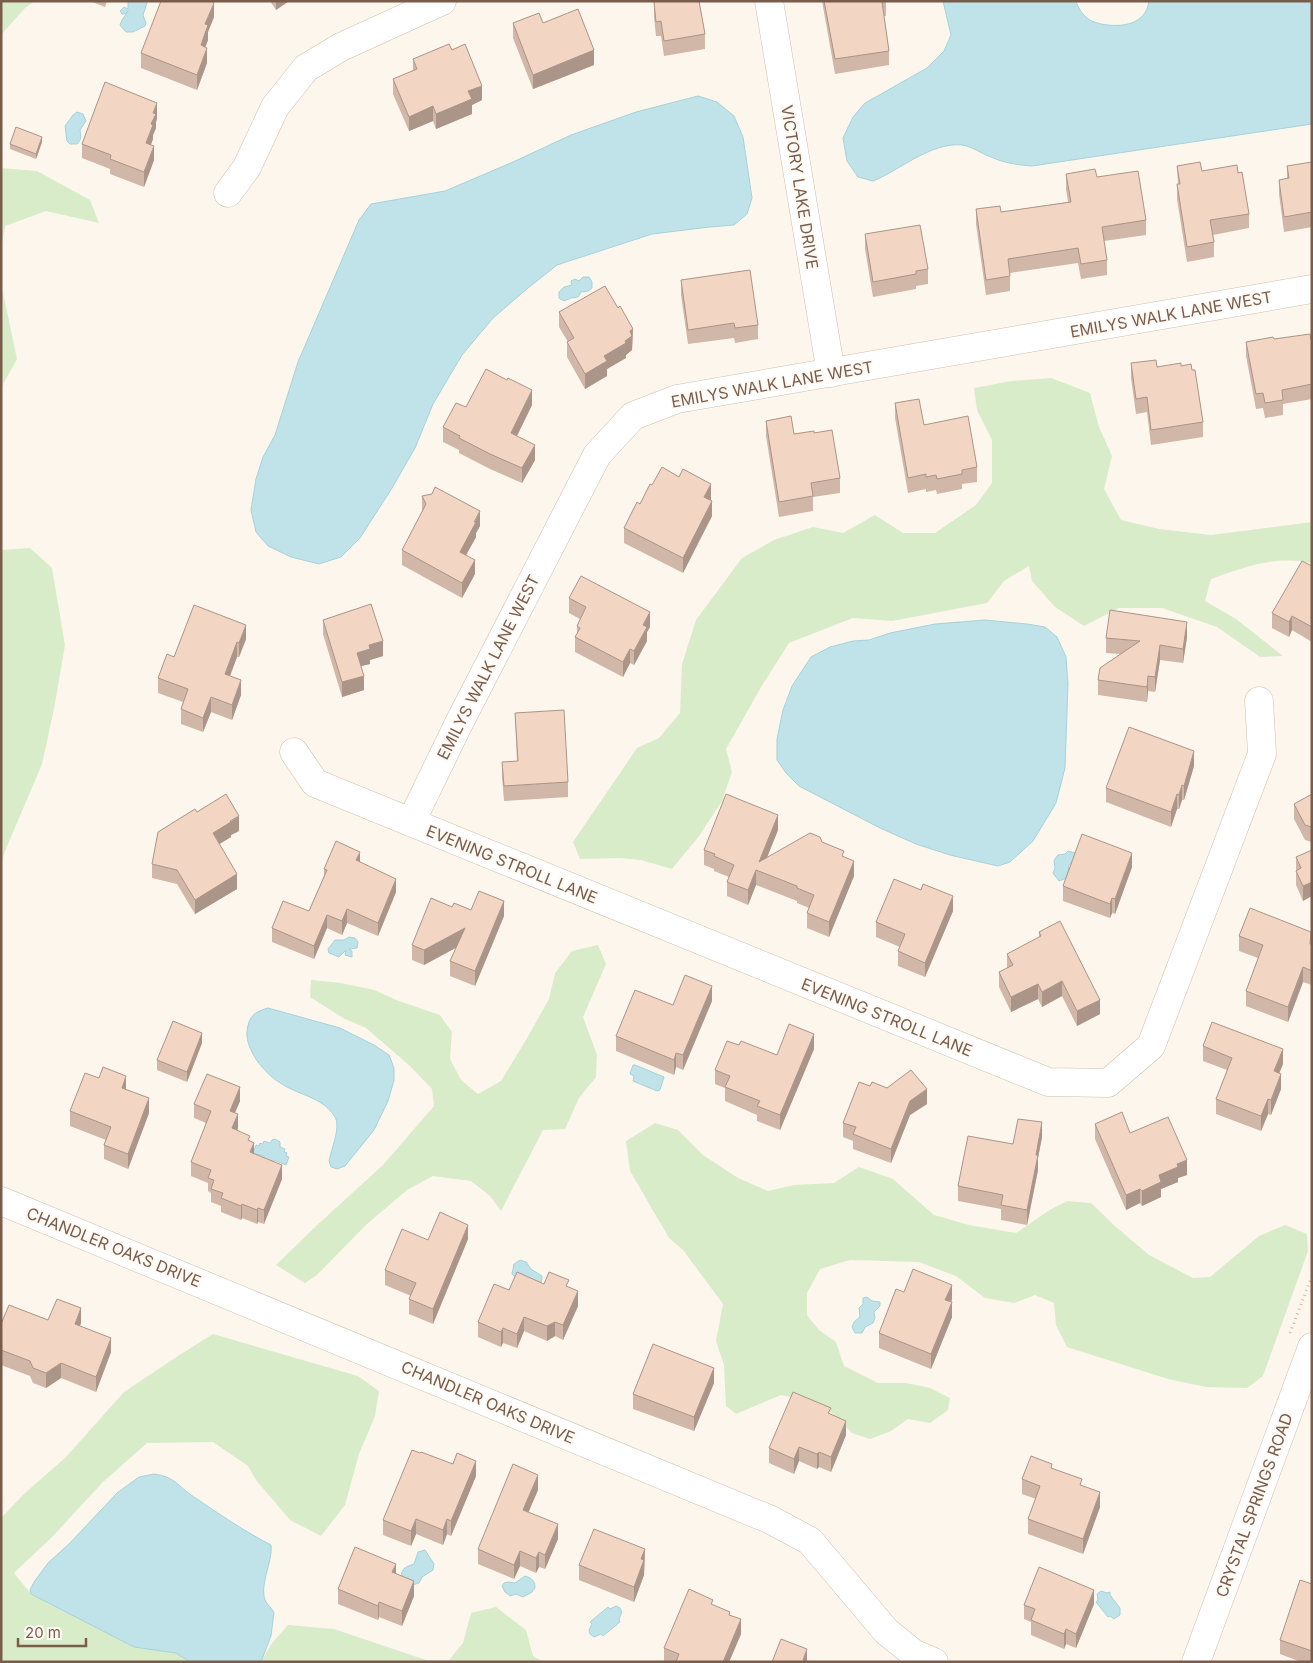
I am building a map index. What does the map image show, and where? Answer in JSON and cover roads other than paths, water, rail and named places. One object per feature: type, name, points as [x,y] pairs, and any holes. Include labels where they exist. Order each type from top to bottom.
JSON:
[{"type":"street","points":[[228,193],[247,167],[275,108],[306,68],[341,46],[442,1]]},
{"type":"street","name":"VICTORY LAKE DRIVE","points":[[769,1],[831,373]]},
{"type":"street","name":"EMILYS WALK LANE WEST","points":[[411,822],[458,725],[597,455],[633,416],[677,399],[1312,289]]},
{"type":"street","name":"EVENING STROLL LANE","points":[[294,752],[315,783],[1048,1082],[1108,1083],[1151,1046],[1262,754],[1260,701]]},
{"type":"street","name":"CHANDLER OAKS DRIVE","points":[[1,1201],[772,1520],[810,1541],[886,1631],[913,1653],[934,1662]]},
{"type":"street","name":"CRYSTAL SPRINGS ROAD","points":[[1196,1662],[1312,1347]]},
{"type":"water","points":[[128,1],[146,1],[147,3],[143,15],[146,23],[145,26],[133,32],[126,32],[120,25],[128,11],[122,14],[120,11],[124,7],[128,9]]},
{"type":"water","points":[[943,1],[1076,1],[1081,12],[1094,22],[1124,25],[1138,20],[1147,9],[1149,1],[1312,1],[1312,124],[1032,166],[1001,161],[962,145],[950,145],[927,152],[873,181],[858,177],[847,161],[843,138],[853,117],[865,103],[927,68],[944,51],[951,35]]},
{"type":"water","points":[[698,96],[717,102],[734,116],[743,137],[752,198],[747,214],[734,225],[652,234],[557,265],[493,318],[462,355],[433,404],[415,448],[392,488],[360,538],[341,557],[319,564],[291,557],[268,546],[256,532],[251,510],[256,479],[263,457],[275,435],[298,362],[359,220],[371,204],[445,191],[571,135],[636,112]]},
{"type":"water","points":[[77,112],[83,114],[86,121],[80,130],[81,137],[79,142],[77,144],[70,144],[67,141],[65,126]]},
{"type":"water","points":[[583,277],[589,277],[592,282],[592,288],[581,292],[578,297],[564,301],[559,298],[559,292],[564,287],[572,285],[571,281],[575,279],[579,281]]},
{"type":"water","points":[[985,620],[1045,627],[1057,637],[1066,657],[1068,684],[1065,768],[1056,803],[1033,841],[1010,862],[998,866],[950,855],[916,844],[880,828],[799,786],[786,773],[777,760],[777,739],[783,710],[792,686],[811,657],[830,647],[853,641],[869,640],[890,633],[935,624]]},
{"type":"water","points":[[1068,851],[1076,854],[1074,860],[1069,865],[1067,878],[1059,881],[1053,873],[1055,868],[1054,860],[1058,855],[1065,854]]},
{"type":"water","points":[[349,937],[355,938],[358,942],[357,948],[349,949],[352,951],[352,957],[345,955],[346,950],[339,957],[329,953],[328,949],[335,940],[344,940]]},
{"type":"water","points":[[268,1008],[340,1028],[374,1045],[389,1055],[394,1068],[394,1080],[388,1101],[374,1130],[345,1166],[337,1169],[331,1167],[329,1161],[337,1127],[335,1117],[319,1102],[287,1087],[274,1078],[262,1067],[252,1053],[247,1035],[249,1022],[253,1015]]},
{"type":"water","points":[[633,1065],[664,1077],[660,1090],[657,1091],[633,1081],[634,1076],[630,1074]]},
{"type":"water","points":[[275,1139],[280,1142],[280,1147],[285,1149],[286,1156],[289,1157],[286,1165],[274,1160],[272,1163],[264,1160],[264,1156],[253,1153],[256,1145],[263,1144],[264,1141],[270,1143]]},
{"type":"water","points":[[520,1260],[526,1262],[531,1269],[542,1276],[540,1285],[512,1274],[514,1264]]},
{"type":"water","points":[[867,1297],[872,1301],[880,1302],[880,1306],[874,1312],[875,1318],[873,1323],[865,1327],[862,1333],[855,1333],[852,1327],[854,1322],[860,1317],[859,1308],[863,1304],[863,1298]]},
{"type":"water","points":[[154,1474],[172,1480],[222,1516],[271,1545],[264,1596],[274,1612],[271,1636],[261,1662],[190,1662],[176,1653],[134,1647],[31,1594],[30,1590],[34,1582],[48,1563],[69,1544],[117,1493],[139,1477]]},
{"type":"water","points":[[425,1550],[434,1564],[433,1570],[422,1577],[419,1583],[412,1585],[402,1579],[403,1571],[406,1567],[414,1564],[418,1552]]},
{"type":"water","points":[[525,1576],[534,1582],[535,1588],[532,1592],[523,1597],[516,1594],[510,1596],[505,1592],[502,1586],[504,1583],[515,1583]]},
{"type":"water","points":[[1101,1591],[1110,1592],[1110,1595],[1120,1608],[1120,1615],[1114,1619],[1110,1616],[1108,1617],[1096,1602],[1098,1600],[1097,1594]]},
{"type":"water","points":[[616,1606],[622,1612],[619,1619],[620,1622],[603,1636],[601,1634],[594,1637],[590,1634],[589,1630],[592,1624],[590,1622],[608,1607],[610,1609]]}]
